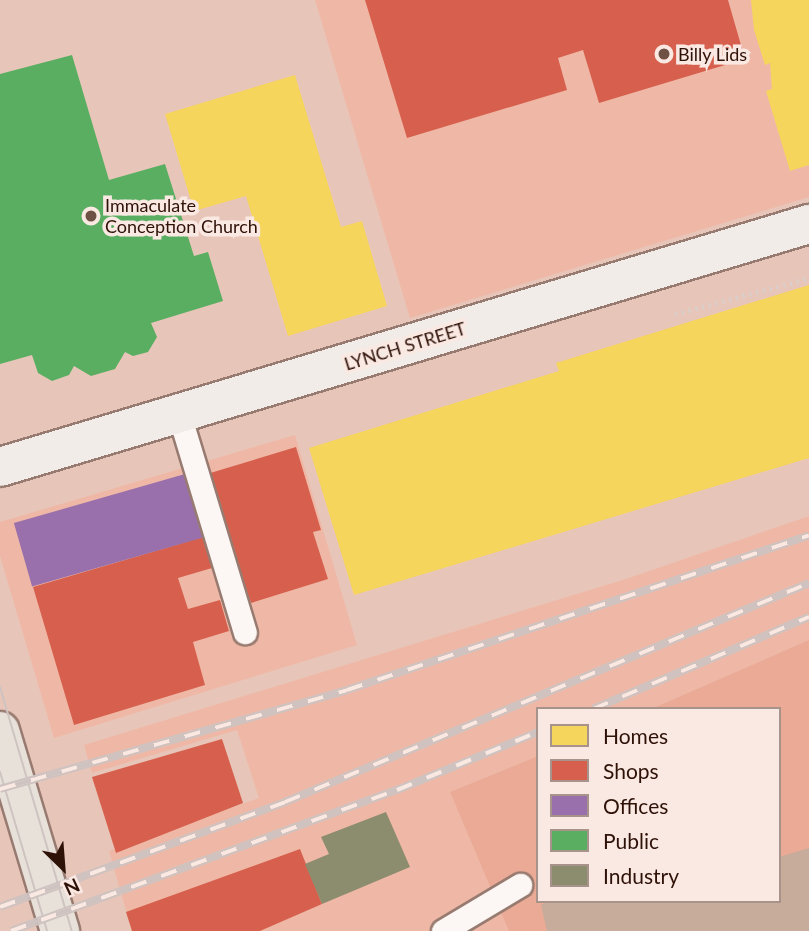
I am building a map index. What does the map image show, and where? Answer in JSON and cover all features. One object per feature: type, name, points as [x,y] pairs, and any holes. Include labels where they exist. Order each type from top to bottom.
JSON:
[{"type":"main road","points":[[0,731],[60,931]]},
{"type":"street","name":"LYNCH STREET","points":[[0,467],[809,224]]},
{"type":"lane","points":[[179,414],[245,632]]},
{"type":"lane","points":[[443,931],[520,885]]},
{"type":"shaded area","points":[[315,0],[809,0],[809,197],[410,318]]},
{"type":"shaded area","points":[[295,435],[357,645],[54,738],[0,556],[0,522]]},
{"type":"shaded area","points":[[809,516],[809,640],[656,707],[536,707],[536,757],[450,792],[510,931],[132,931],[109,851],[259,798],[237,730],[92,773],[84,745],[629,578]]},
{"type":"shaded area","points":[[809,640],[809,931],[509,931],[450,792],[536,757],[536,903],[781,903],[781,707],[656,707]]},
{"type":"building: Homes","points":[[751,0],[809,0],[809,165],[790,171],[766,91],[772,89],[770,63],[765,65],[754,30]]},
{"type":"building: Homes","points":[[295,75],[341,227],[362,221],[387,306],[288,336],[246,196],[194,211],[165,114]]},
{"type":"building: Homes","points":[[809,285],[809,458],[354,595],[309,448],[559,371],[556,363]]},
{"type":"building: Shops","points":[[365,0],[728,0],[745,59],[599,103],[583,50],[558,58],[567,90],[407,138]]},
{"type":"building: Shops","points":[[296,447],[321,530],[313,532],[328,579],[251,603],[207,474]]},
{"type":"building: Shops","points":[[203,537],[212,568],[178,578],[188,609],[220,600],[229,631],[193,642],[205,685],[74,725],[33,587]]},
{"type":"building: Shops","points":[[222,739],[243,803],[116,853],[92,777]]},
{"type":"building: Shops","points":[[300,849],[322,904],[260,931],[132,931],[126,912]]},
{"type":"building: Offices","points":[[185,474],[203,537],[32,587],[14,523]]},
{"type":"building: Public","name":"Immaculate Conception Church","points":[[72,55],[109,180],[165,164],[194,256],[208,252],[223,301],[151,323],[157,337],[148,352],[133,356],[125,352],[115,369],[91,376],[74,366],[69,375],[52,381],[38,373],[32,355],[0,364],[0,74]]},
{"type":"building: Industry","points":[[386,812],[410,867],[322,904],[305,864],[329,854],[321,837]]},
{"type":"building: Other","points":[[809,848],[809,931],[547,931],[541,905],[545,903],[781,903],[781,856]]},
{"type":"tram line","points":[[0,687],[72,931]]},
{"type":"tram line","points":[[0,772],[47,931]]},
{"type":"railway","points":[[0,789],[347,690],[809,535]]},
{"type":"railway","points":[[0,907],[285,802],[809,583]]},
{"type":"railway","points":[[598,707],[809,617]]},
{"type":"railway","points":[[11,931],[397,790],[536,733]]},
{"type":"place","name":"Billy Lids","points":[[664,54]]},
{"type":"place","name":"Immaculate Conception Church","points":[[91,216]]}]
